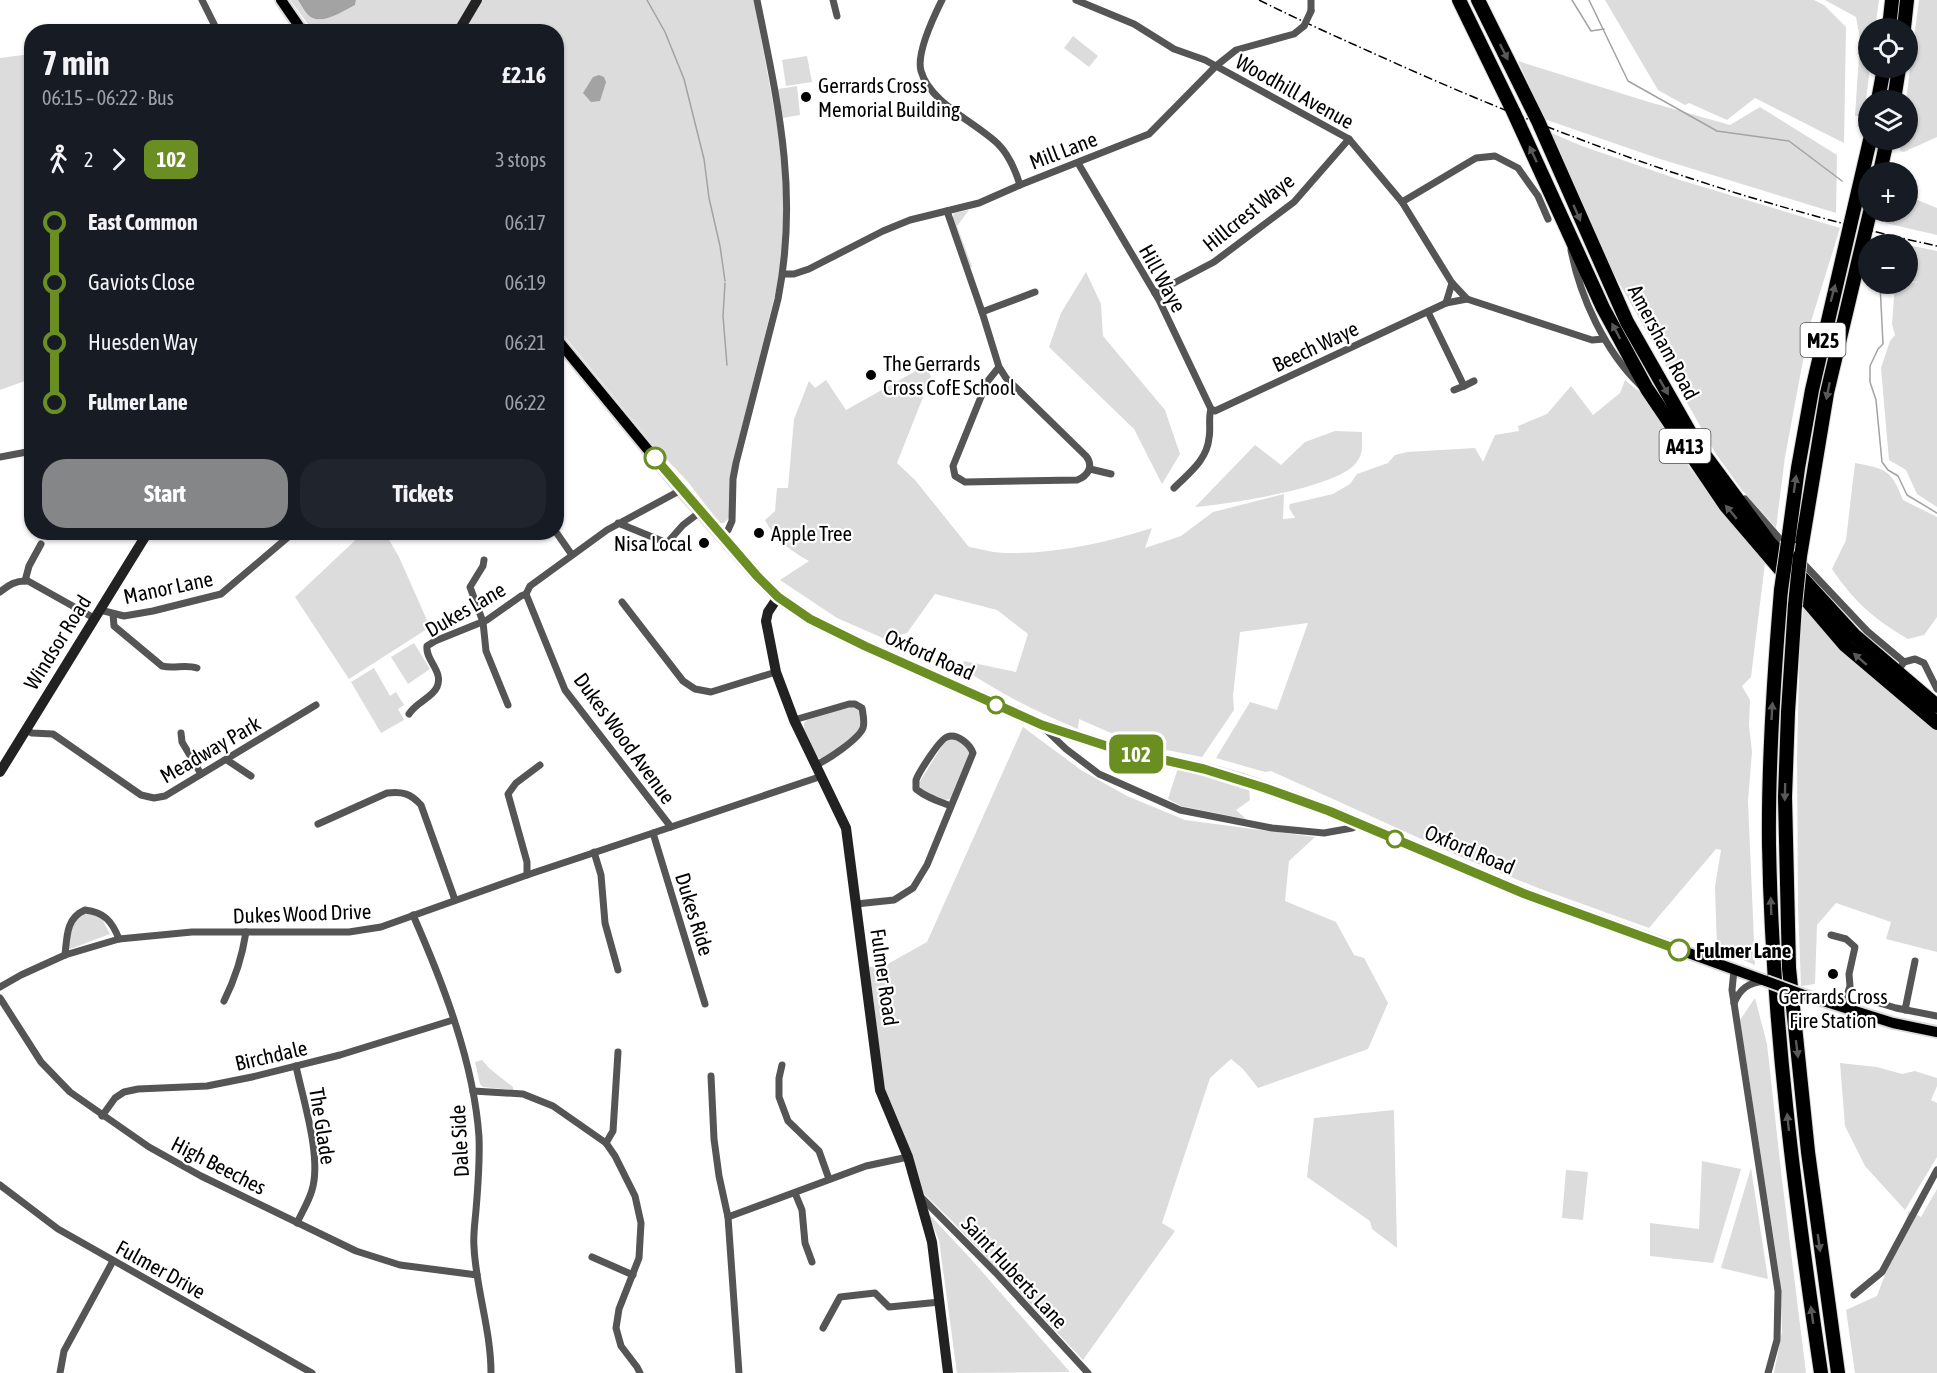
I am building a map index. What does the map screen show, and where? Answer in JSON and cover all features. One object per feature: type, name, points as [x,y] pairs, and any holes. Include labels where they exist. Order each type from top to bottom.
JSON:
[{"type":"highway","name":"A413","points":[[1459,0],[1604,308],[1647,389],[1726,506],[1845,645],[1897,674],[1937,723]]},
{"type":"highway","name":"Amersham Road","points":[[1478,0],[1538,121],[1627,322],[1697,445],[1769,542],[1854,635],[1937,706]]},
{"type":"highway","points":[[1890,18],[1892,0]]},
{"type":"highway","points":[[1905,18],[1907,0]]},
{"type":"highway","name":"M25","points":[[1821,1373],[1790,1143],[1772,927],[1769,842],[1770,754],[1781,590],[1812,390],[1868,150]]},
{"type":"highway","name":"M25","points":[[1838,1373],[1811,1176],[1789,968],[1785,786],[1788,712],[1800,556],[1827,393],[1868,222]]},
{"type":"main road","points":[[281,0],[298,24]]},
{"type":"main road","name":"Oxford Road","points":[[564,348],[681,490],[757,576],[778,597],[810,619],[1042,725],[1116,749],[1244,780],[1329,811],[1525,894],[1801,994],[1893,1023],[1937,1032]]},
{"type":"street","points":[[202,0],[214,24]]},
{"type":"street","points":[[463,24],[477,0]]},
{"type":"street","points":[[721,536],[728,530],[732,521],[733,479],[783,274],[788,220],[786,171],[774,85],[758,0]]},
{"type":"street","points":[[833,0],[837,16]]},
{"type":"street","points":[[942,0],[923,46],[920,69],[930,90],[999,145],[1014,166],[1020,184]]},
{"type":"street","name":"Woodhill Avenue","points":[[1076,0],[1134,24],[1174,48],[1216,66],[1349,139],[1402,202],[1452,283],[1467,299],[1593,340],[1604,339]]},
{"type":"street","name":"Mill Lane","points":[[783,274],[794,274],[809,269],[883,231],[910,220],[980,202],[1149,134],[1216,66],[1236,50],[1294,34],[1304,26],[1311,11],[1311,0]]},
{"type":"street","name":"Hillcrest Waye","points":[[1155,293],[1214,262],[1293,202],[1349,139]]},
{"type":"street","points":[[1402,202],[1476,158],[1495,156],[1518,168],[1538,196],[1548,219]]},
{"type":"street","name":"Hill Waye","points":[[1078,163],[1155,293],[1213,410]]},
{"type":"street","points":[[947,211],[999,368],[1006,378],[1090,461],[1090,469],[1083,477],[1077,480],[965,482],[956,477],[953,466],[987,382],[999,368]]},
{"type":"street","points":[[1567,227],[1574,264],[1604,339],[1629,374],[1647,389]]},
{"type":"street","points":[[1446,303],[1452,283]]},
{"type":"street","points":[[982,312],[1035,292]]},
{"type":"street","name":"Beech Waye","points":[[1213,410],[1446,303],[1467,299]]},
{"type":"street","points":[[1428,312],[1464,386]]},
{"type":"street","points":[[1454,390],[1474,381]]},
{"type":"street","points":[[1174,488],[1206,455],[1213,410]]},
{"type":"street","points":[[0,457],[24,452]]},
{"type":"street","points":[[1090,469],[1111,474]]},
{"type":"street","points":[[526,594],[530,586],[618,523],[681,490]]},
{"type":"street","points":[[668,543],[683,525],[700,512]]},
{"type":"street","points":[[618,523],[676,547]]},
{"type":"street","name":"Windsor Road","points":[[0,772],[143,540]]},
{"type":"street","name":"Manor Lane","points":[[25,581],[97,614],[124,616],[221,594],[285,540]]},
{"type":"street","points":[[561,540],[572,555]]},
{"type":"street","points":[[0,592],[10,584],[25,581],[29,566],[41,544]]},
{"type":"street","points":[[484,560],[470,588],[483,622],[486,651],[508,705]]},
{"type":"street","name":"Dukes Lane","points":[[410,714],[414,707],[438,686],[438,671],[427,652],[428,646],[483,622],[526,594]]},
{"type":"street","name":"Dukes Wood Avenue","points":[[526,594],[565,690],[671,827],[822,777]]},
{"type":"street","name":"Fulmer Road","points":[[778,597],[768,612],[766,621],[776,672],[794,720],[846,828],[880,1090],[908,1157],[932,1242],[948,1373]]},
{"type":"street","points":[[622,602],[683,681],[695,689],[711,692],[776,672]]},
{"type":"street","points":[[113,614],[114,626],[162,666],[188,665],[197,668]]},
{"type":"street","points":[[1897,674],[1915,659],[1924,663],[1937,689]]},
{"type":"street","points":[[794,720],[849,704],[855,704],[861,708],[864,724],[860,732],[826,761],[816,765]]},
{"type":"street","name":"Meadway Park","points":[[26,729],[32,733],[54,734],[141,795],[154,798],[165,796],[316,705]]},
{"type":"street","points":[[1042,725],[1066,749],[1099,774],[1180,810],[1272,828],[1324,833],[1352,828],[1360,824]]},
{"type":"street","points":[[180,734],[182,742],[201,774]]},
{"type":"street","points":[[856,904],[894,900],[913,888],[927,865],[973,753],[970,746],[952,736],[944,737],[916,780],[916,789],[923,795],[951,806]]},
{"type":"street","points":[[227,760],[251,776]]},
{"type":"street","points":[[527,875],[527,862],[508,795],[516,783],[540,765]]},
{"type":"street","points":[[318,824],[387,793],[399,791],[412,795],[421,806],[455,900]]},
{"type":"street","name":"Dukes Wood Drive","points":[[0,987],[65,955],[119,939],[158,934],[350,932],[381,927],[671,827]]},
{"type":"street","name":"Dukes Ride","points":[[653,833],[705,1004]]},
{"type":"street","points":[[594,852],[601,874],[604,923],[618,970]]},
{"type":"street","points":[[65,955],[69,926],[74,917],[85,910],[104,915],[119,939]]},
{"type":"street","name":"Dale Side","points":[[413,915],[438,972],[473,1091],[479,1137],[479,1182],[474,1246],[491,1351],[491,1373]]},
{"type":"street","points":[[224,1001],[235,978],[246,932]]},
{"type":"street","points":[[1831,935],[1846,939],[1855,947],[1849,974],[1850,986],[1843,1008]]},
{"type":"street","points":[[1905,1010],[1915,961]]},
{"type":"street","points":[[1734,970],[1732,990],[1778,1291],[1777,1340],[1768,1373]]},
{"type":"street","points":[[1734,1002],[1746,986],[1766,981]]},
{"type":"street","name":"High Beeches","points":[[0,998],[41,1062],[70,1092],[149,1147],[201,1176],[356,1251],[400,1265],[477,1275]]},
{"type":"street","points":[[1866,999],[1937,1016]]},
{"type":"street","points":[[1893,1023],[1896,1008]]},
{"type":"street","name":"Birchdale","points":[[102,1116],[115,1098],[124,1092],[138,1089],[207,1086],[296,1066],[453,1020]]},
{"type":"street","points":[[606,1143],[613,1131],[618,1052]]},
{"type":"street","points":[[782,1065],[779,1078],[780,1097],[788,1120],[819,1151],[829,1179]]},
{"type":"street","name":"The Glade","points":[[296,1066],[315,1155],[312,1190],[297,1223]]},
{"type":"street","points":[[711,1076],[714,1140],[728,1216],[739,1373]]},
{"type":"street","points":[[473,1091],[523,1095],[553,1106],[606,1143],[615,1155],[635,1196],[641,1223],[639,1258],[619,1309],[616,1328],[621,1346],[640,1373]]},
{"type":"street","points":[[728,1216],[866,1166],[908,1157]]},
{"type":"street","points":[[1854,1295],[1882,1272],[1937,1170]]},
{"type":"street","name":"Fulmer Drive","points":[[0,1185],[58,1229],[312,1373]]},
{"type":"street","points":[[795,1193],[802,1210],[805,1243],[812,1262]]},
{"type":"street","name":"Saint Huberts Lane","points":[[918,1194],[996,1273],[1088,1373]]},
{"type":"street","points":[[592,1257],[633,1275]]},
{"type":"street","points":[[60,1373],[64,1351],[113,1262]]},
{"type":"street","points":[[823,1328],[840,1297],[875,1293],[889,1307],[940,1302]]},
{"type":"shaded area","points":[[290,0],[298,0],[309,16],[320,19],[345,11],[355,5],[356,0],[473,0],[459,24],[308,24]]},
{"type":"shaded area","points":[[298,0],[356,0],[355,5],[345,11],[326,18],[314,19],[309,16]]},
{"type":"shaded area","points":[[482,0],[754,0],[782,152],[785,215],[780,274],[733,463],[730,517],[724,523],[719,523],[688,482],[653,445],[564,336],[564,24],[468,24]]},
{"type":"shaded area","points":[[1605,0],[1814,0],[1824,5],[1846,27],[1844,143],[1755,98],[1727,120],[1689,103],[1685,105],[1658,90]]},
{"type":"shaded area","points":[[1825,0],[1879,0],[1876,18],[1858,18],[1858,28],[1856,17]]},
{"type":"shaded area","points":[[1919,0],[1937,0],[1937,137],[1918,146],[1918,90],[1907,90],[1909,78],[1918,78],[1917,18]]},
{"type":"shaded area","points":[[1073,36],[1098,56],[1089,67],[1064,48]]},
{"type":"shaded area","points":[[24,55],[24,381],[0,390],[0,58]]},
{"type":"shaded area","points":[[807,56],[812,82],[786,86],[782,60]]},
{"type":"shaded area","points":[[1518,61],[1730,125],[1760,107],[1837,155],[1836,213],[1657,158],[1544,119]]},
{"type":"shaded area","points":[[1858,70],[1858,78],[1869,78],[1867,90],[1858,90],[1858,116],[1855,116]]},
{"type":"shaded area","points":[[599,75],[604,77],[606,82],[600,101],[591,102],[583,93],[593,77]]},
{"type":"shaded area","points":[[797,86],[800,115],[783,118],[778,89]]},
{"type":"shaded area","points":[[1549,132],[1680,180],[1840,228],[1809,328],[1785,457],[1776,528],[1741,489],[1716,454],[1613,272],[1557,145]]},
{"type":"shaded area","points":[[1918,200],[1937,208],[1937,235],[1885,223],[1918,222]]},
{"type":"shaded area","points":[[969,210],[957,226],[972,267],[970,267],[952,219],[954,213]]},
{"type":"shaded area","points":[[1918,247],[1937,251],[1937,507],[1917,494],[1906,470],[1889,460],[1881,368],[1890,341],[1895,335],[1892,324],[1894,294],[1918,294]]},
{"type":"shaded area","points":[[1086,272],[1101,304],[1103,336],[1165,410],[1180,454],[1162,484],[1134,429],[1049,347],[1061,313]]},
{"type":"shaded area","points":[[924,360],[931,377],[897,463],[915,480],[969,547],[1006,553],[1043,552],[1080,546],[1152,528],[1145,548],[1181,536],[1213,512],[1284,494],[1283,519],[1295,518],[1289,508],[1290,504],[1333,494],[1350,484],[1357,474],[1388,463],[1395,455],[1407,452],[1475,448],[1483,462],[1495,435],[1519,431],[1518,426],[1547,414],[1571,386],[1593,415],[1620,393],[1625,380],[1641,393],[1690,468],[1765,563],[1751,677],[1742,686],[1750,700],[1749,725],[1752,752],[1748,801],[1755,965],[1717,949],[1715,887],[1721,850],[1716,849],[1649,928],[1461,857],[1271,771],[1265,772],[1216,758],[1250,702],[1277,710],[1308,623],[1240,632],[1233,696],[1234,710],[1202,757],[1136,744],[1079,719],[1078,729],[1018,702],[962,668],[964,661],[1016,672],[1028,634],[997,610],[935,594],[907,633],[885,639],[837,618],[780,580],[809,561],[784,544],[765,520],[775,511],[777,488],[788,488],[794,419],[809,381],[815,388],[826,380],[846,410],[914,372]]},
{"type":"shaded area","points":[[1335,431],[1362,432],[1360,456],[1356,463],[1345,472],[1327,480],[1281,493],[1195,507],[1255,445],[1281,465],[1305,442]]},
{"type":"shaded area","points":[[1855,463],[1886,472],[1895,482],[1903,500],[1937,517],[1937,617],[1924,635],[1908,639],[1885,624],[1857,601],[1832,569],[1846,540]]},
{"type":"shaded area","points":[[356,540],[389,540],[430,627],[349,679],[295,597]]},
{"type":"shaded area","points":[[1804,605],[1937,728],[1937,952],[1886,939],[1891,922],[1836,903],[1817,925],[1815,984],[1801,986],[1797,757],[1800,633]]},
{"type":"shaded area","points":[[414,643],[430,669],[408,684],[391,657]]},
{"type":"shaded area","points":[[374,668],[390,696],[396,692],[404,705],[398,709],[404,720],[381,733],[351,682]]},
{"type":"shaded area","points":[[850,706],[857,708],[861,714],[862,721],[855,734],[823,759],[816,757],[804,729],[804,723]]},
{"type":"shaded area","points":[[1023,727],[1081,770],[1127,796],[1185,820],[1315,837],[1289,861],[1285,901],[1336,922],[1354,955],[1364,958],[1388,1003],[1368,1049],[1258,1088],[1243,1069],[1231,1059],[1210,1078],[1162,1223],[1175,1231],[1083,1360],[922,1192],[884,1086],[869,967],[886,965],[927,942]]},
{"type":"shaded area","points":[[953,738],[971,749],[951,799],[944,800],[922,791],[919,783],[945,741]]},
{"type":"shaded area","points":[[1178,768],[1209,774],[1249,787],[1250,800],[1236,810],[1246,819],[1181,806],[1168,799]]},
{"type":"shaded area","points":[[88,912],[99,913],[110,934],[70,949],[66,944],[72,924],[78,917]]},
{"type":"shaded area","points":[[1755,998],[1767,1044],[1806,1373],[1774,1373],[1782,1331],[1780,1279],[1740,1020]]},
{"type":"shaded area","points":[[482,1060],[513,1087],[513,1090],[483,1087],[480,1084],[475,1062]]},
{"type":"shaded area","points":[[1840,1063],[1877,1067],[1902,1074],[1915,1071],[1937,1078],[1937,1086],[1931,1100],[1937,1103],[1937,1157],[1905,1210],[1865,1166],[1845,1126]]},
{"type":"shaded area","points":[[1394,1110],[1397,1248],[1372,1229],[1370,1221],[1307,1177],[1314,1118]]},
{"type":"shaded area","points":[[1702,1161],[1741,1169],[1713,1263],[1650,1256],[1650,1223],[1699,1229]]},
{"type":"shaded area","points":[[1751,1168],[1768,1279],[1721,1268]]},
{"type":"shaded area","points":[[1566,1170],[1588,1172],[1583,1220],[1562,1218]]},
{"type":"shaded area","points":[[1937,1189],[1937,1373],[1855,1373],[1846,1310],[1877,1296],[1909,1211],[1921,1217]]},
{"type":"shaded area","points":[[927,1212],[1070,1372],[957,1373],[939,1240]]},
{"type":"waterway","points":[[647,0],[665,32],[684,79],[704,159],[725,281]]},
{"type":"waterway","points":[[1572,0],[1591,31],[1604,29]]},
{"type":"waterway","points":[[1589,0],[1628,81],[1717,131],[1789,141],[1842,181]]},
{"type":"waterway","points":[[725,283],[723,316],[727,365]]},
{"type":"waterway","points":[[1880,294],[1883,344],[1870,366],[1870,382],[1876,400],[1882,462],[1888,470],[1898,476],[1907,495],[1937,513]]},
{"type":"railway","points":[[1259,0],[1468,95],[1599,146],[1666,170],[1800,212],[1937,246]]},
{"type":"bus line","name":"102","points":[[655,458],[757,576],[778,597],[810,619],[865,646],[1042,725],[1116,749],[1244,780],[1329,811],[1525,894],[1679,950]]},
{"type":"place","name":"Gerrards Cross Memorial Building","points":[[806,97]]},
{"type":"place","name":"The Gerrards Cross CofE School","points":[[871,375]]},
{"type":"place","name":"Apple Tree","points":[[759,533]]},
{"type":"place","name":"Nisa Local","points":[[704,543]]},
{"type":"place","name":"Fulmer Lane","points":[[1679,950]]},
{"type":"place","name":"Gerrards Cross Fire Station","points":[[1833,974]]}]
